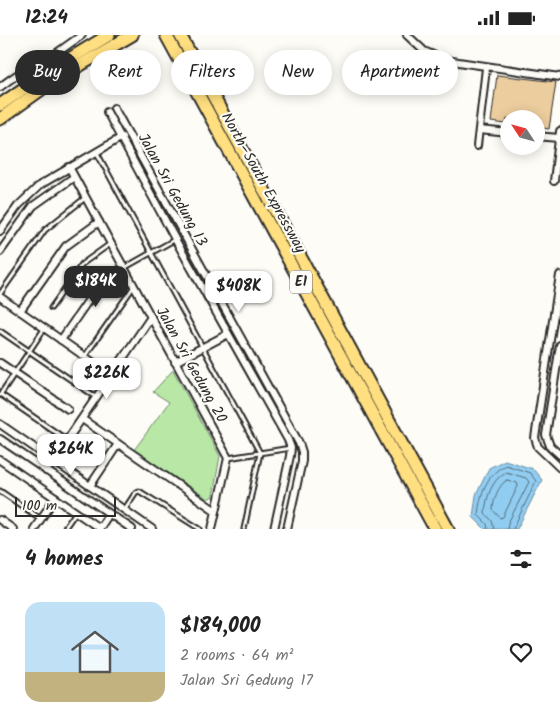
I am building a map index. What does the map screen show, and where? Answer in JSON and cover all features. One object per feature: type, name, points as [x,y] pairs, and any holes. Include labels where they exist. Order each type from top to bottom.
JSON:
[{"type":"highway","points":[[80,54],[114,39],[132,35]]},
{"type":"highway","name":"North–South Expressway","points":[[166,35],[435,529]]},
{"type":"highway","name":"North–South Expressway","points":[[180,35],[448,529]]},
{"type":"highway","points":[[0,119],[114,39]]},
{"type":"highway","points":[[0,105],[15,93]]},
{"type":"street","points":[[61,50],[82,35]]},
{"type":"street","points":[[407,35],[415,44],[434,56],[445,60],[486,68],[560,77]]},
{"type":"street","points":[[477,146],[486,68]]},
{"type":"street","points":[[0,87],[15,77]]},
{"type":"street","name":"Jalan Sri Gedung 13","points":[[114,108],[124,137],[175,239],[291,448]]},
{"type":"street","name":"Jalan Sri Gedung 13","points":[[107,112],[124,137],[300,443],[302,461],[287,529]]},
{"type":"street","points":[[479,130],[500,132]]},
{"type":"street","points":[[545,136],[560,135],[554,181]]},
{"type":"street","points":[[0,231],[3,220],[29,194],[69,167],[124,137]]},
{"type":"street","name":"Jalan Sri Gedung 20","points":[[69,167],[228,458]]},
{"type":"street","points":[[0,252],[32,206],[74,177]]},
{"type":"street","points":[[20,311],[66,246],[99,222]]},
{"type":"street","points":[[61,340],[101,282],[124,268]]},
{"type":"street","points":[[560,275],[560,285],[535,438],[538,447],[560,468]]},
{"type":"street","points":[[0,295],[111,375]]},
{"type":"street","points":[[46,471],[150,317]]},
{"type":"street","points":[[175,362],[228,334]]},
{"type":"street","points":[[560,345],[546,440],[560,455]]},
{"type":"street","points":[[0,363],[68,409]]},
{"type":"street","points":[[82,419],[216,511]]},
{"type":"street","points":[[0,424],[152,529]]},
{"type":"street","points":[[0,439],[132,529]]},
{"type":"street","points":[[90,486],[118,444]]},
{"type":"street","points":[[274,529],[291,448]]},
{"type":"street","points":[[212,529],[228,458]]},
{"type":"street","points":[[0,460],[99,528],[109,514]]},
{"type":"street","points":[[34,529],[55,498]]},
{"type":"street","points":[[0,520],[8,528]]},
{"type":"lane","points":[[96,152],[260,453],[244,529]]},
{"type":"lane","points":[[0,295],[45,230],[85,197]]},
{"type":"lane","points":[[124,268],[175,239]]},
{"type":"lane","points":[[51,308],[82,264],[110,243]]},
{"type":"lane","points":[[85,357],[134,286]]},
{"type":"lane","points":[[45,328],[0,395],[67,440]]},
{"type":"lane","points":[[0,331],[96,397]]},
{"type":"lane","points":[[228,458],[291,448]]},
{"type":"lane","points":[[0,491],[41,519]]},
{"type":"lane","points":[[124,510],[136,492],[140,491],[200,529]]},
{"type":"lane","points":[[64,529],[76,512]]},
{"type":"green space","points":[[173,370],[220,456],[213,496],[208,499],[134,450],[169,402],[153,392]]},
{"type":"water","points":[[505,460],[533,469],[542,480],[517,529],[485,529],[473,517],[476,495],[489,468]]},
{"type":"building","points":[[497,75],[556,82],[549,129],[545,128],[545,110],[500,110],[500,123],[491,122]]}]
